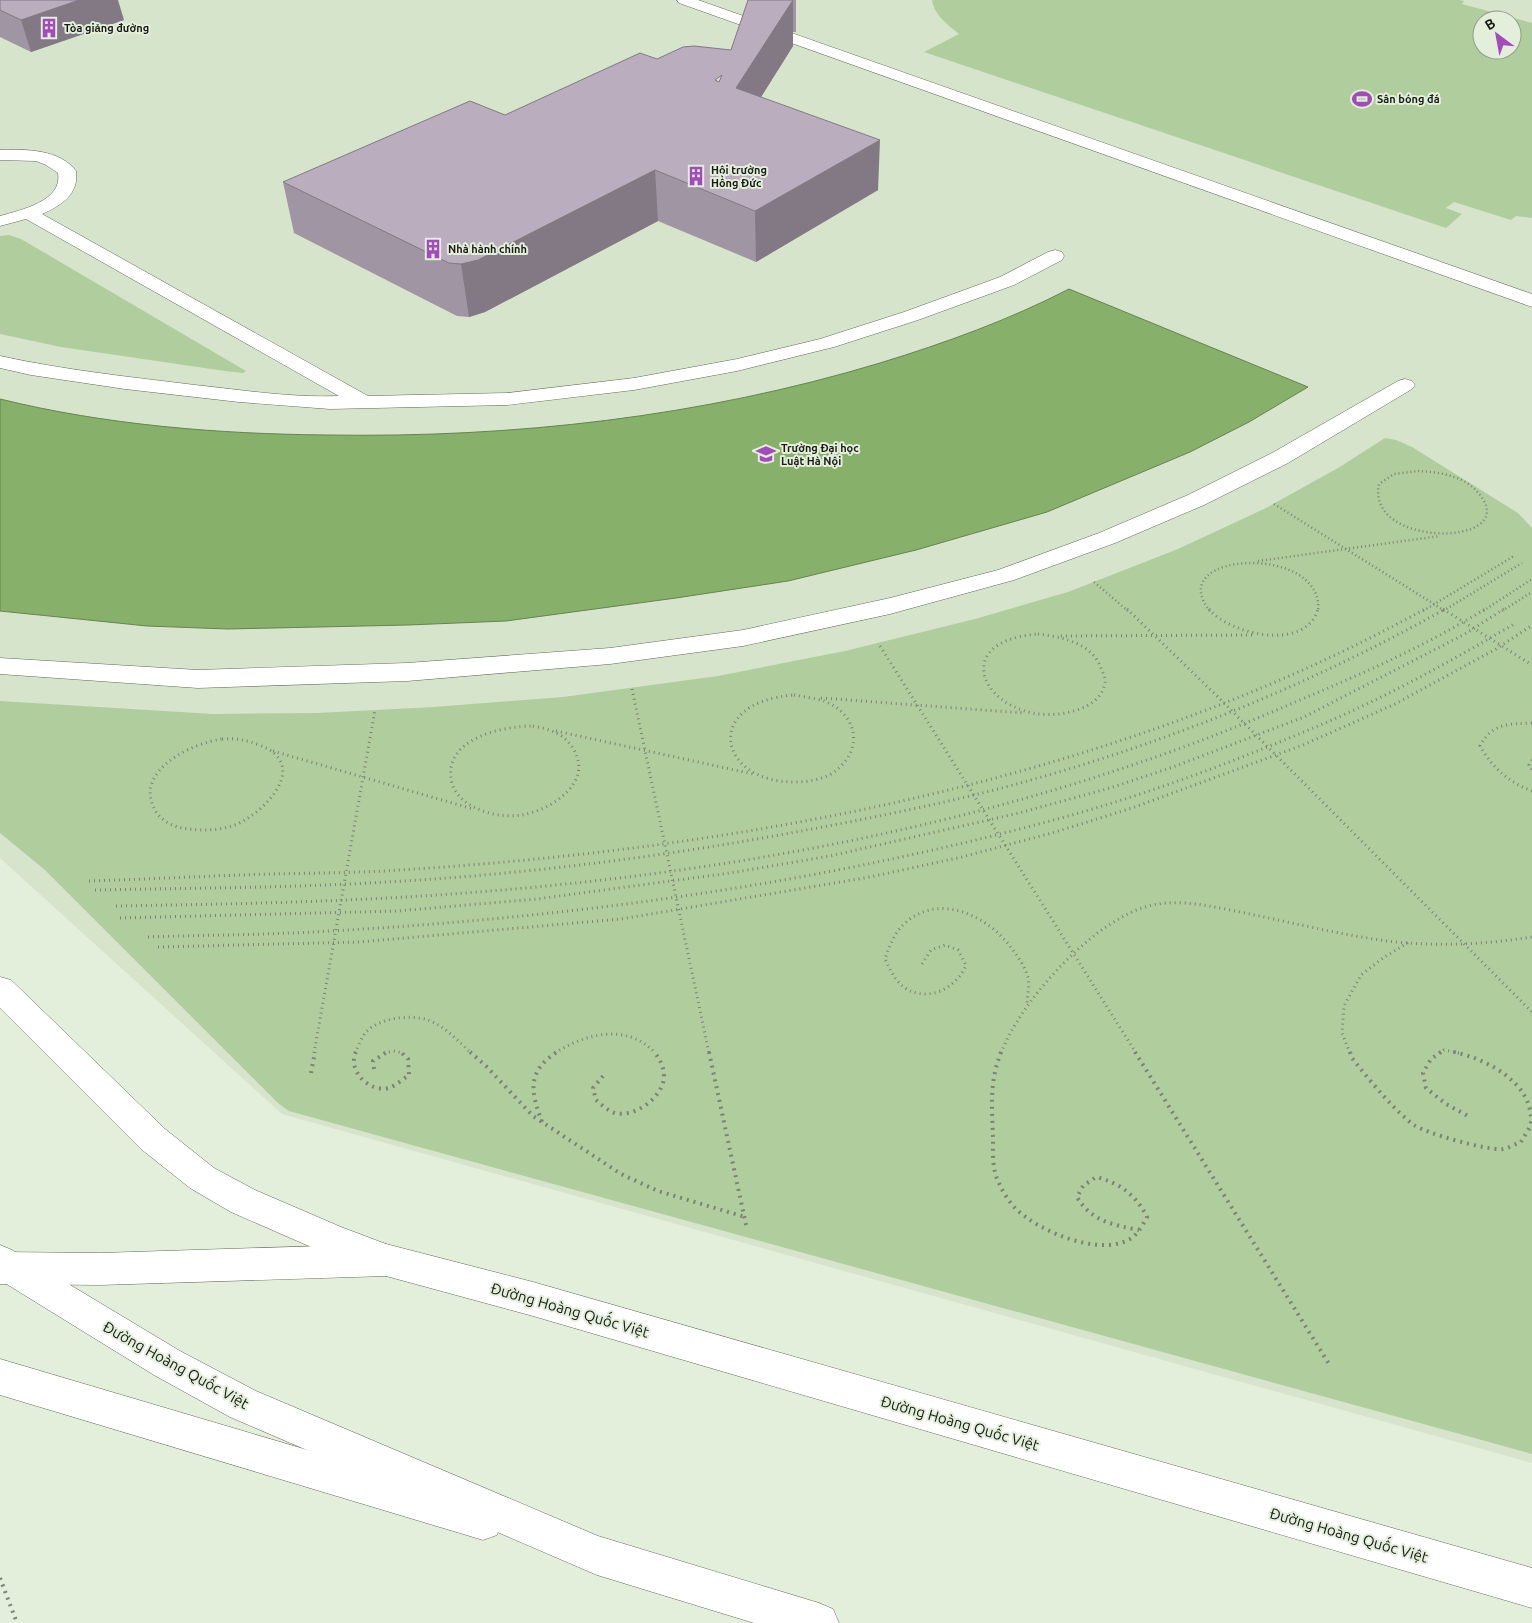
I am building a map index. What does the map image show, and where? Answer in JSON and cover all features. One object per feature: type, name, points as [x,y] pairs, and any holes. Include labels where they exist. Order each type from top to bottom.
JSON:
[{"type":"street","points":[[684,0],[1070,135],[1532,301]]},
{"type":"street","points":[[0,155],[20,154],[41,157],[58,163],[67,172],[68,183],[61,194],[45,206],[0,222]]},
{"type":"street","points":[[28,213],[366,403]]},
{"type":"street","points":[[0,362],[30,369],[125,383],[222,395],[330,403],[507,399],[634,384],[737,365],[826,343],[911,316],[1007,281],[1055,256]]},
{"type":"street","points":[[0,666],[198,679],[407,672],[610,656],[743,638],[890,606],[1006,575],[1108,538],[1196,500],[1280,458],[1405,385]]},
{"type":"street","name":"Đường Hoàng Quốc Việt","points":[[0,988],[154,1139],[202,1178],[243,1201],[330,1239],[386,1260],[533,1299],[1532,1588]]},
{"type":"street","name":"Đường Hoàng Quốc Việt","points":[[3,1266],[100,1269],[386,1260]]},
{"type":"street","name":"Đường Hoàng Quốc Việt","points":[[3,1266],[166,1363],[243,1404],[597,1555]]},
{"type":"street","name":"Đường Hoàng Quốc Việt","points":[[0,1377],[819,1623]]},
{"type":"path","points":[[1250,562],[1274,565],[1295,574],[1315,592],[1318,602],[1315,617],[1309,624],[1299,630],[1274,636],[1238,629],[1219,620],[1204,603],[1201,594],[1201,586],[1206,578],[1213,571],[1234,563],[1449,535],[1472,531],[1486,520],[1488,511],[1486,502],[1469,485],[1449,476],[1418,471],[1394,474],[1379,484],[1377,499],[1384,511],[1397,522],[1421,532],[1449,535]]},
{"type":"path","points":[[1267,499],[1532,665]]},
{"type":"path","points":[[88,881],[381,871],[498,862],[666,844],[849,813],[969,786],[1097,750],[1225,705],[1289,678],[1408,621],[1514,556]]},
{"type":"path","points":[[94,890],[345,884],[505,872],[636,859],[723,846],[974,794],[1087,764],[1232,712],[1360,656],[1445,611],[1522,563]]},
{"type":"path","points":[[116,906],[342,900],[515,889],[728,862],[840,841],[984,809],[1033,797],[1126,768],[1244,724],[1388,661],[1463,623],[1532,579]]},
{"type":"path","points":[[1093,581],[1122,605],[1256,735],[1532,1012]]},
{"type":"path","points":[[120,918],[397,911],[537,899],[674,882],[830,856],[990,820],[1110,788],[1173,767],[1304,716],[1474,629],[1532,592]]},
{"type":"path","points":[[148,937],[337,931],[572,912],[677,899],[804,878],[947,849],[1110,804],[1266,747],[1406,685],[1514,624]]},
{"type":"path","points":[[158,947],[359,942],[621,919],[870,877],[962,857],[1132,808],[1275,756],[1395,704],[1501,646],[1531,626]]},
{"type":"path","points":[[1038,714],[1024,711],[999,698],[990,689],[985,680],[984,665],[991,652],[1010,639],[1031,634],[1056,636],[1153,636],[1259,634]]},
{"type":"path","points":[[760,775],[741,764],[731,744],[730,733],[740,714],[763,700],[777,696],[794,695],[1038,714],[1068,714],[1081,710],[1092,704],[1100,696],[1105,685],[1103,668],[1091,652],[1071,640],[1056,636]]},
{"type":"path","points":[[879,644],[984,809],[1329,1364]]},
{"type":"path","points":[[631,681],[746,1225]]},
{"type":"path","points":[[481,811],[469,805],[453,787],[451,776],[458,754],[467,745],[491,730],[524,725],[760,775],[780,782],[811,781],[825,776],[847,761],[855,743],[852,725],[839,709],[815,698]]},
{"type":"path","points":[[311,1073],[376,710]]},
{"type":"path","points":[[1532,723],[1495,727],[1484,736],[1480,746],[1500,774],[1516,786],[1532,790]]},
{"type":"path","points":[[270,750],[281,764],[283,777],[275,796],[264,809],[237,825],[203,831],[188,830],[163,820],[155,812],[151,802],[150,791],[154,779],[172,758],[185,750],[215,740],[233,738],[250,741],[270,750],[481,811],[511,816],[527,814],[542,810],[556,803],[572,788],[580,769],[579,756],[568,740],[548,729]]},
{"type":"path","points":[[1532,760],[1530,766],[1532,770]]},
{"type":"path","points":[[1140,1230],[1096,1220],[1083,1210],[1077,1197],[1083,1186],[1096,1177],[1112,1180],[1141,1203],[1147,1217],[1140,1230],[1127,1241],[1110,1245],[1086,1243],[1064,1238],[1038,1225],[1014,1207],[998,1180],[993,1148],[991,1091],[999,1052],[1027,1006],[1074,954],[1112,924],[1140,908],[1162,903],[1197,904],[1380,940],[1465,945],[1532,937]]},
{"type":"path","points":[[922,964],[924,956],[932,948],[941,945],[952,945],[964,955],[966,965],[959,980],[944,990],[930,994],[915,993],[903,987],[890,975],[885,960],[891,943],[901,926],[912,917],[928,912],[946,910],[975,915],[1003,939],[1015,953],[1029,980],[1027,1006]]},
{"type":"path","points":[[1409,942],[1383,958],[1362,975],[1344,1006],[1342,1033],[1352,1058],[1381,1094],[1413,1126],[1446,1138],[1484,1147],[1502,1149],[1522,1142],[1531,1122],[1529,1098],[1516,1082],[1491,1064],[1464,1053],[1444,1050],[1431,1059],[1423,1073],[1426,1088],[1446,1104],[1468,1116]]},
{"type":"path","points":[[374,1069],[373,1060],[380,1054],[390,1050],[400,1050],[406,1056],[411,1066],[409,1075],[388,1088],[374,1086],[364,1081],[356,1073],[353,1058],[365,1033],[376,1024],[394,1019],[413,1018],[428,1020],[441,1028],[486,1066],[533,1116],[621,1174],[658,1191],[745,1217]]},
{"type":"path","points":[[543,1122],[536,1105],[532,1083],[537,1071],[550,1056],[573,1043],[616,1032],[636,1038],[649,1047],[662,1062],[664,1077],[659,1092],[645,1104],[629,1113],[616,1113],[596,1100],[593,1088],[603,1076]]},
{"type":"path","points":[[0,1578],[17,1623]]},
{"type":"shaded area","name":"Trường Đại học Luật Hà Nội","points":[[0,0],[1532,0],[1532,1463],[282,1114],[0,858]]},
{"type":"shaded area","name":"Sân bóng đá","points":[[932,0],[1460,0],[1464,1],[1462,4],[1484,10],[1472,10],[1472,60],[1522,60],[1522,20],[1532,23],[1532,218],[1516,216],[1511,220],[1454,202],[1446,208],[1462,214],[1446,228],[924,52],[959,34],[942,19]]},
{"type":"shaded area","points":[[9,235],[21,239],[246,371],[243,373],[225,371],[61,347],[0,334],[0,236]]},
{"type":"shaded area","points":[[1069,289],[1308,387],[1249,422],[1190,452],[1047,512],[916,550],[788,581],[506,621],[408,625],[228,629],[147,626],[0,611],[0,399],[121,422],[245,433],[397,435],[537,428],[676,410],[813,382],[880,363],[953,339],[1000,321]]},
{"type":"shaded area","points":[[1385,438],[1396,440],[1412,447],[1518,513],[1532,528],[1532,1454],[289,1111],[278,1103],[45,870],[0,833],[0,701],[213,714],[317,713],[434,707],[563,697],[718,676],[845,651],[975,619],[1068,592],[1178,549],[1266,508],[1338,468]]},
{"type":"building","points":[[0,0],[79,0],[21,20],[0,10]]},
{"type":"building","points":[[748,0],[793,0],[736,88],[880,140],[755,211],[655,170],[478,260],[461,264],[449,263],[283,182],[470,101],[505,115],[640,53],[657,59],[683,47],[694,46],[731,50]],"holes":[[[722,75],[719,82],[715,80]]]},
{"type":"place","name":"Tòa giảng đường","points":[[49,28]]},
{"type":"place","name":"Sân bóng đá","points":[[1362,99]]},
{"type":"place","name":"Hội trường Hồng Đức","points":[[696,176]]},
{"type":"place","name":"Nhà hành chính","points":[[433,249]]},
{"type":"place","name":"Trường Đại học Luật Hà Nội","points":[[766,454]]}]
